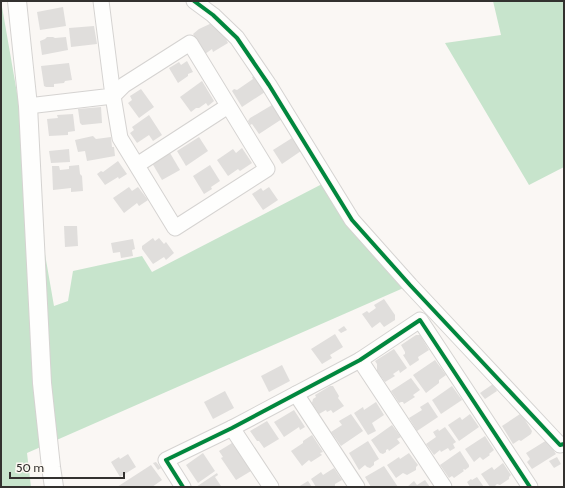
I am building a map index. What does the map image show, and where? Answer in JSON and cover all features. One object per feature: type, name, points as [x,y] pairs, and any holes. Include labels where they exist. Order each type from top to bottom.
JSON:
[{"type":"street","points":[[17,1],[28,106],[42,383],[50,467],[54,487]]},
{"type":"street","points":[[28,106],[113,96],[124,85],[190,43],[267,168],[176,228],[120,138],[113,96],[101,1]]},
{"type":"street","points":[[194,1],[213,15],[237,38],[352,220],[410,285],[560,444],[564,444]]},
{"type":"street","points":[[136,165],[228,106]]},
{"type":"street","points":[[183,487],[166,460],[232,428],[360,360],[420,320],[530,487]]},
{"type":"street","points":[[360,360],[444,487]]},
{"type":"street","points":[[296,394],[357,487]]},
{"type":"street","points":[[232,428],[271,487]]},
{"type":"green space","points":[[1,1],[54,306],[68,301],[73,271],[142,256],[152,272],[324,183],[408,286],[27,453],[31,487],[1,487]]},
{"type":"green space","points":[[493,1],[564,1],[564,167],[529,185],[445,43],[501,35]]},
{"type":"building","points":[[63,7],[66,26],[40,30],[37,12]]},
{"type":"building","points":[[214,22],[220,32],[222,31],[228,43],[213,52],[212,49],[205,54],[193,34],[199,29]]},
{"type":"building","points":[[94,26],[97,44],[71,47],[69,28]]},
{"type":"building","points":[[47,37],[66,37],[68,50],[42,55],[40,41]]},
{"type":"building","points":[[187,61],[193,72],[188,74],[188,76],[178,83],[169,68],[179,62],[181,65]]},
{"type":"building","points":[[69,63],[72,80],[54,84],[54,87],[44,86],[41,66]]},
{"type":"building","points":[[256,75],[265,92],[242,107],[232,91],[234,89],[237,90],[253,79],[252,77]]},
{"type":"building","points":[[202,81],[214,101],[208,106],[206,103],[191,112],[180,97]]},
{"type":"building","points":[[141,89],[154,107],[139,118],[128,103],[132,100],[130,96]]},
{"type":"building","points":[[272,105],[282,119],[259,134],[248,121],[250,118]]},
{"type":"building","points":[[101,107],[102,123],[82,125],[80,123],[78,109]]},
{"type":"building","points":[[73,114],[75,131],[68,132],[68,135],[49,136],[47,119],[58,118],[57,115]]},
{"type":"building","points":[[149,115],[162,135],[153,141],[149,135],[137,143],[130,133],[134,130],[132,127]]},
{"type":"building","points":[[93,136],[96,139],[111,137],[115,156],[87,161],[85,151],[78,152],[75,140]]},
{"type":"building","points":[[199,137],[208,151],[186,166],[177,151]]},
{"type":"building","points":[[292,138],[301,151],[282,164],[273,150]]},
{"type":"building","points":[[242,148],[252,163],[240,171],[238,169],[228,176],[217,160],[233,149],[236,153]]},
{"type":"building","points":[[69,149],[70,162],[51,163],[49,151]]},
{"type":"building","points":[[170,153],[180,170],[162,180],[152,163]]},
{"type":"building","points":[[118,161],[127,174],[119,179],[118,177],[105,185],[97,174],[101,171],[103,172]]},
{"type":"building","points":[[79,165],[80,174],[82,176],[83,191],[71,192],[71,188],[53,190],[52,166],[59,166],[60,170],[69,169],[69,166]]},
{"type":"building","points":[[210,165],[220,181],[204,194],[193,176]]},
{"type":"building","points":[[129,187],[132,191],[138,187],[148,200],[139,206],[137,203],[124,213],[113,198]]},
{"type":"building","points":[[269,187],[278,200],[263,210],[252,194],[261,188],[263,191]]},
{"type":"building","points":[[64,226],[77,226],[78,246],[65,247]]},
{"type":"building","points":[[153,238],[155,241],[159,238],[164,244],[166,242],[174,253],[166,260],[164,257],[153,264],[142,249],[142,246]]},
{"type":"building","points":[[133,239],[135,249],[132,250],[133,256],[121,258],[120,252],[113,253],[111,243]]},
{"type":"building","points":[[384,299],[395,315],[395,320],[384,327],[380,322],[372,328],[362,314],[367,311],[369,313],[376,308],[374,305]]},
{"type":"building","points":[[344,326],[347,330],[341,333],[338,330]]},
{"type":"building","points":[[335,334],[343,347],[330,355],[332,358],[322,364],[311,349]]},
{"type":"building","points":[[416,335],[420,335],[429,350],[418,357],[419,360],[410,366],[403,355],[405,352],[401,345]]},
{"type":"building","points":[[394,349],[407,368],[400,373],[399,370],[393,374],[395,376],[385,382],[377,371],[377,364],[375,361]]},
{"type":"building","points":[[435,360],[446,375],[439,380],[439,383],[426,393],[413,375]]},
{"type":"building","points":[[282,365],[290,381],[269,392],[261,376]]},
{"type":"building","points":[[411,378],[420,390],[413,395],[415,397],[404,404],[403,402],[399,403],[391,391]]},
{"type":"building","points":[[493,384],[497,391],[485,399],[480,393]]},
{"type":"building","points":[[330,386],[333,386],[339,396],[338,398],[344,406],[333,413],[331,410],[327,412],[326,410],[319,414],[312,403],[313,399],[316,397],[315,395]]},
{"type":"building","points":[[452,386],[462,400],[441,414],[432,400]]},
{"type":"building","points":[[225,391],[234,408],[213,419],[204,402]]},
{"type":"building","points":[[376,402],[384,415],[372,423],[376,431],[368,435],[354,413],[363,407],[364,410]]},
{"type":"building","points":[[428,402],[438,417],[417,431],[409,418],[422,410],[420,407]]},
{"type":"building","points":[[294,410],[305,427],[300,430],[299,427],[284,437],[274,422]]},
{"type":"building","points":[[523,412],[529,417],[525,420],[532,431],[531,434],[521,441],[519,440],[513,444],[502,426]]},
{"type":"building","points":[[351,414],[363,431],[341,446],[331,432],[342,425],[339,421]]},
{"type":"building","points":[[470,414],[479,427],[459,441],[448,425],[460,417],[462,420]]},
{"type":"building","points":[[267,421],[279,439],[264,448],[250,431]]},
{"type":"building","points":[[392,425],[401,437],[397,439],[400,443],[389,451],[388,449],[386,450],[383,454],[380,453],[371,440]]},
{"type":"building","points":[[445,427],[456,442],[453,444],[455,448],[450,451],[448,448],[441,452],[440,450],[434,455],[426,444],[436,437],[433,432],[438,429],[439,431]]},
{"type":"building","points":[[312,435],[323,452],[320,453],[322,455],[311,462],[309,460],[302,466],[291,451]]},
{"type":"building","points":[[485,436],[494,450],[483,460],[480,457],[474,462],[465,449]]},
{"type":"building","points":[[547,440],[556,454],[532,469],[527,462],[530,459],[526,453]]},
{"type":"building","points":[[368,441],[379,459],[374,462],[374,465],[370,468],[365,465],[359,470],[349,453]]},
{"type":"building","points":[[232,443],[251,471],[236,480],[221,458],[223,457],[219,451]]},
{"type":"building","points":[[460,451],[469,467],[465,470],[464,469],[464,471],[454,478],[452,476],[449,478],[440,465]]},
{"type":"building","points":[[203,453],[215,471],[198,483],[186,465]]},
{"type":"building","points":[[409,453],[418,465],[416,470],[407,475],[403,473],[396,478],[387,465],[399,457],[400,459]]},
{"type":"building","points":[[128,454],[136,467],[120,477],[111,462]]},
{"type":"building","points":[[557,457],[561,464],[554,468],[549,461]]},
{"type":"building","points":[[156,462],[161,468],[158,470],[153,463]]},
{"type":"building","points":[[503,463],[511,475],[509,479],[500,485],[497,484],[494,487],[490,487],[481,474],[492,467],[494,470]]},
{"type":"building","points":[[151,465],[162,480],[152,487],[117,487]]},
{"type":"building","points":[[384,466],[398,487],[371,487],[365,477]]},
{"type":"building","points":[[334,468],[342,480],[335,484],[335,487],[316,487],[311,479],[321,472],[323,475]]},
{"type":"building","points":[[217,473],[218,475],[215,477],[221,486],[196,487]]},
{"type":"building","points":[[477,477],[484,487],[470,487],[467,482]]},
{"type":"building","points":[[425,480],[430,487],[407,487],[414,481],[417,485]]},
{"type":"building","points":[[308,481],[312,487],[298,487]]},
{"type":"cycle path","points":[[194,1],[213,15],[237,38],[269,85],[352,220],[410,285],[560,445],[564,444]]},
{"type":"cycle path","points":[[183,487],[166,460],[232,428],[360,360],[420,320],[530,487]]}]
